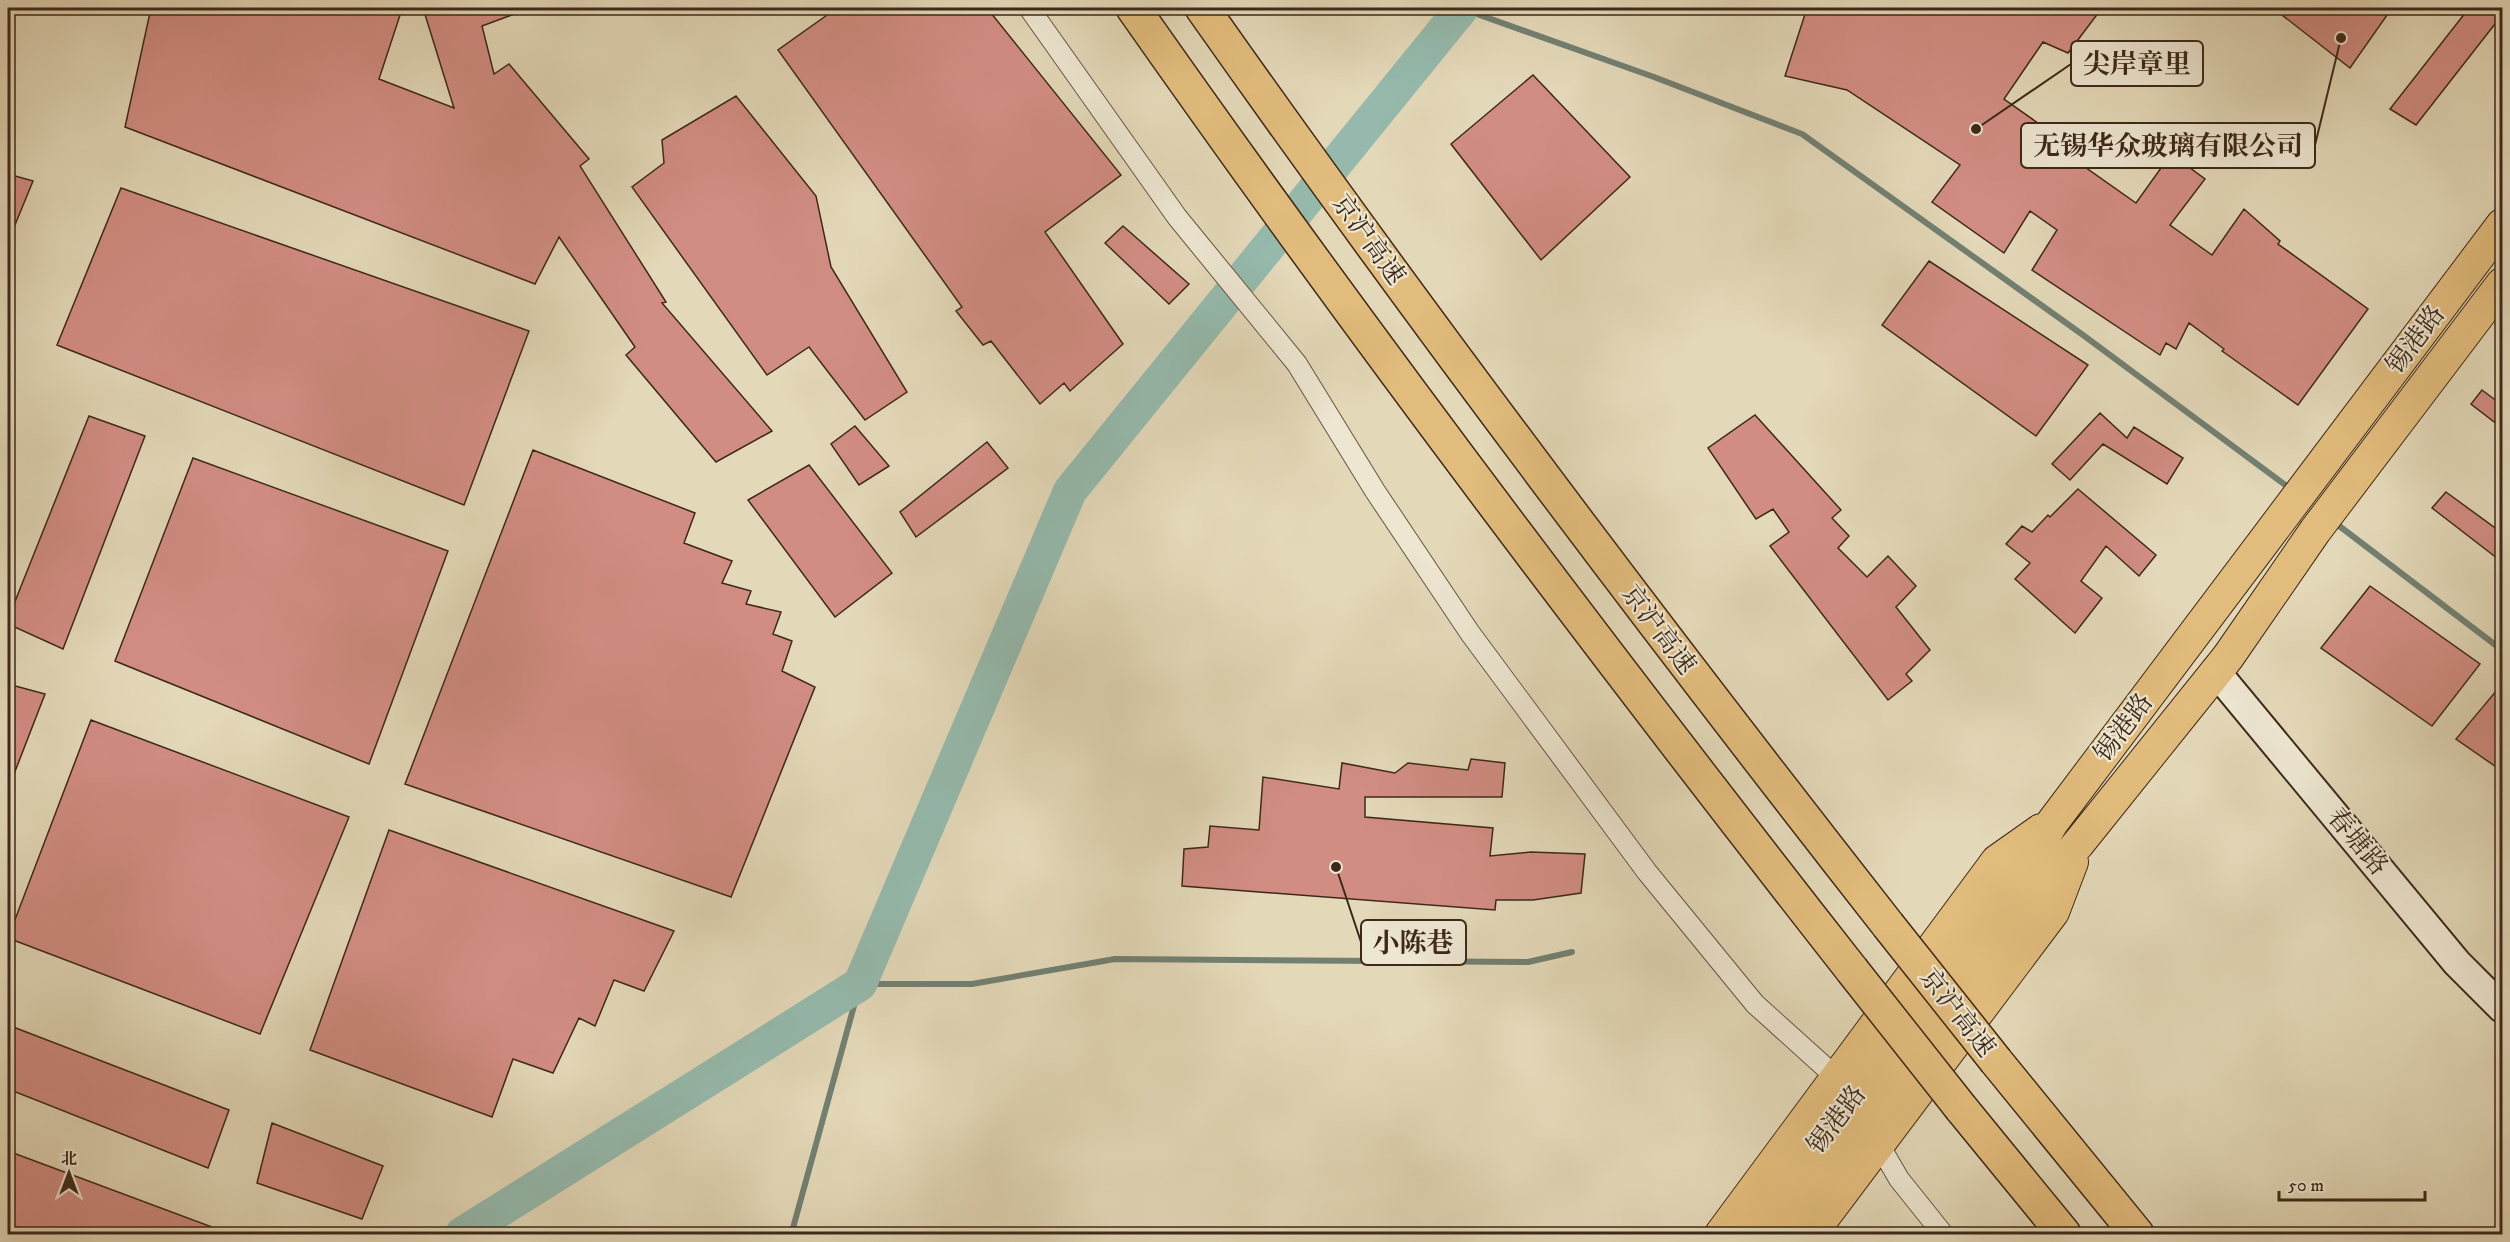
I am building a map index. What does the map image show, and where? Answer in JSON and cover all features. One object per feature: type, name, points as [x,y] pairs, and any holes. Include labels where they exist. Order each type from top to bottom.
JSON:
[{"type":"highway","points":[[1133,8],[1342,301],[1666,732],[1961,1108],[2064,1234]]},
{"type":"highway","name":"京沪高速","points":[[1202,8],[1378,255],[1545,481],[1715,704],[1996,1061],[2137,1234]]},
{"type":"main road","name":"锡港路","points":[[1780,1234],[1858,1110],[1997,861],[2052,823],[2502,225]]},
{"type":"main road","name":"锡港路","points":[[1752,1234],[1858,1110],[2053,912],[2078,844],[2222,664],[2315,531],[2502,284]]},
{"type":"main road","points":[[1721,1234],[1858,1110]]},
{"type":"main road","points":[[1811,1234],[1858,1110]]},
{"type":"street","points":[[1029,8],[1177,217],[1297,363],[1376,491],[1470,633],[1647,872],[1755,1004],[1858,1110],[1899,1179],[1943,1234]]},
{"type":"street","name":"春塘路","points":[[2222,664],[2470,951],[2502,983]]},
{"type":"street","name":"春塘路","points":[[2222,664],[2457,963],[2502,1008]]},
{"type":"building","points":[[151,8],[386,8],[401,12],[379,79],[454,108],[423,8],[527,8],[482,26],[494,74],[509,64],[589,159],[580,166],[666,302],[662,303],[772,431],[716,462],[626,355],[635,347],[559,237],[535,284],[125,127]]},
{"type":"building","points":[[837,8],[987,8],[1121,175],[1045,232],[1123,344],[1070,391],[1064,383],[1040,404],[991,341],[983,345],[956,311],[962,307],[778,50]]},
{"type":"building","points":[[1807,8],[2102,8],[2068,53],[2043,42],[2004,99],[2090,160],[2085,167],[2136,203],[2171,154],[2205,179],[2170,225],[2212,255],[2244,209],[2280,241],[2278,244],[2368,309],[2298,405],[2222,351],[2224,349],[2189,323],[2176,349],[2166,343],[2160,355],[2032,270],[2057,230],[2030,211],[2004,253],[1932,202],[1960,165],[1847,90],[1785,76]]},
{"type":"building","points":[[2273,8],[2392,8],[2350,68]]},
{"type":"building","points":[[2469,8],[2502,8],[2502,15],[2416,125],[2390,109]]},
{"type":"building","points":[[1533,75],[1630,177],[1541,260],[1451,144]]},
{"type":"building","points":[[736,96],[816,196],[831,267],[907,392],[865,420],[809,347],[767,375],[632,187],[664,163],[662,140]]},
{"type":"building","points":[[8,174],[33,181],[8,242]]},
{"type":"building","points":[[121,188],[529,331],[464,505],[57,345]]},
{"type":"building","points":[[1123,226],[1189,284],[1169,304],[1105,243]]},
{"type":"building","points":[[1929,261],[2088,365],[2036,436],[1882,325]]},
{"type":"building","points":[[2482,390],[2502,405],[2502,428],[2471,404]]},
{"type":"building","points":[[2100,413],[2127,438],[2134,427],[2183,458],[2167,484],[2103,444],[2070,480],[2052,464]]},
{"type":"building","points":[[1755,415],[1841,510],[1832,518],[1849,536],[1838,548],[1867,577],[1888,556],[1916,586],[1896,607],[1930,650],[1906,674],[1912,681],[1888,700],[1770,546],[1789,532],[1773,509],[1756,519],[1708,448]]},
{"type":"building","points":[[89,416],[145,436],[63,649],[8,624],[8,619]]},
{"type":"building","points":[[855,426],[889,466],[859,485],[831,444]]},
{"type":"building","points":[[987,442],[1008,468],[916,537],[900,512]]},
{"type":"building","points":[[533,450],[695,513],[684,543],[732,561],[722,583],[751,591],[746,604],[781,612],[773,634],[792,641],[782,671],[815,687],[731,897],[405,784]]},
{"type":"building","points":[[193,458],[448,551],[369,764],[115,661]]},
{"type":"building","points":[[809,465],[892,573],[835,617],[748,500]]},
{"type":"building","points":[[2078,489],[2156,555],[2139,576],[2106,546],[2081,581],[2102,598],[2075,633],[2015,579],[2030,563],[2006,544],[2022,526],[2032,532]]},
{"type":"building","points":[[2446,492],[2502,533],[2502,562],[2432,508]]},
{"type":"building","points":[[2370,586],[2480,664],[2432,726],[2321,648]]},
{"type":"building","points":[[8,684],[45,694],[9,787],[8,786]]},
{"type":"building","points":[[2502,684],[2502,771],[2456,739]]},
{"type":"building","points":[[91,720],[349,817],[260,1034],[8,938]]},
{"type":"building","points":[[1471,759],[1505,763],[1502,797],[1365,797],[1365,817],[1493,828],[1490,856],[1531,852],[1585,854],[1581,893],[1533,900],[1496,900],[1495,910],[1182,886],[1184,849],[1208,847],[1210,826],[1259,830],[1263,777],[1339,789],[1342,763],[1395,773],[1408,763],[1468,770]]},
{"type":"building","points":[[389,830],[674,931],[644,991],[614,980],[595,1026],[579,1018],[553,1073],[513,1059],[492,1117],[310,1050]]},
{"type":"building","points":[[8,1025],[229,1110],[208,1168],[8,1089]]},
{"type":"building","points":[[272,1123],[383,1166],[362,1219],[257,1183]]},
{"type":"building","points":[[8,1151],[228,1234],[35,1234],[8,1224]]},
{"type":"waterway","points":[[1460,8],[1654,77],[1802,134],[2083,335],[2292,490]]},
{"type":"waterway","points":[[462,1234],[860,984],[1070,491],[1462,8]]},
{"type":"waterway","points":[[2334,522],[2502,650]]},
{"type":"waterway","points":[[793,1234],[860,984],[972,984],[1115,959],[1528,962],[1572,952]]},
{"type":"place","name":"无锡华众玻璃有限公司","points":[[2341,38]]},
{"type":"place","name":"尖岸章里","points":[[1976,129]]},
{"type":"place","name":"小陈巷","points":[[1336,867]]}]
